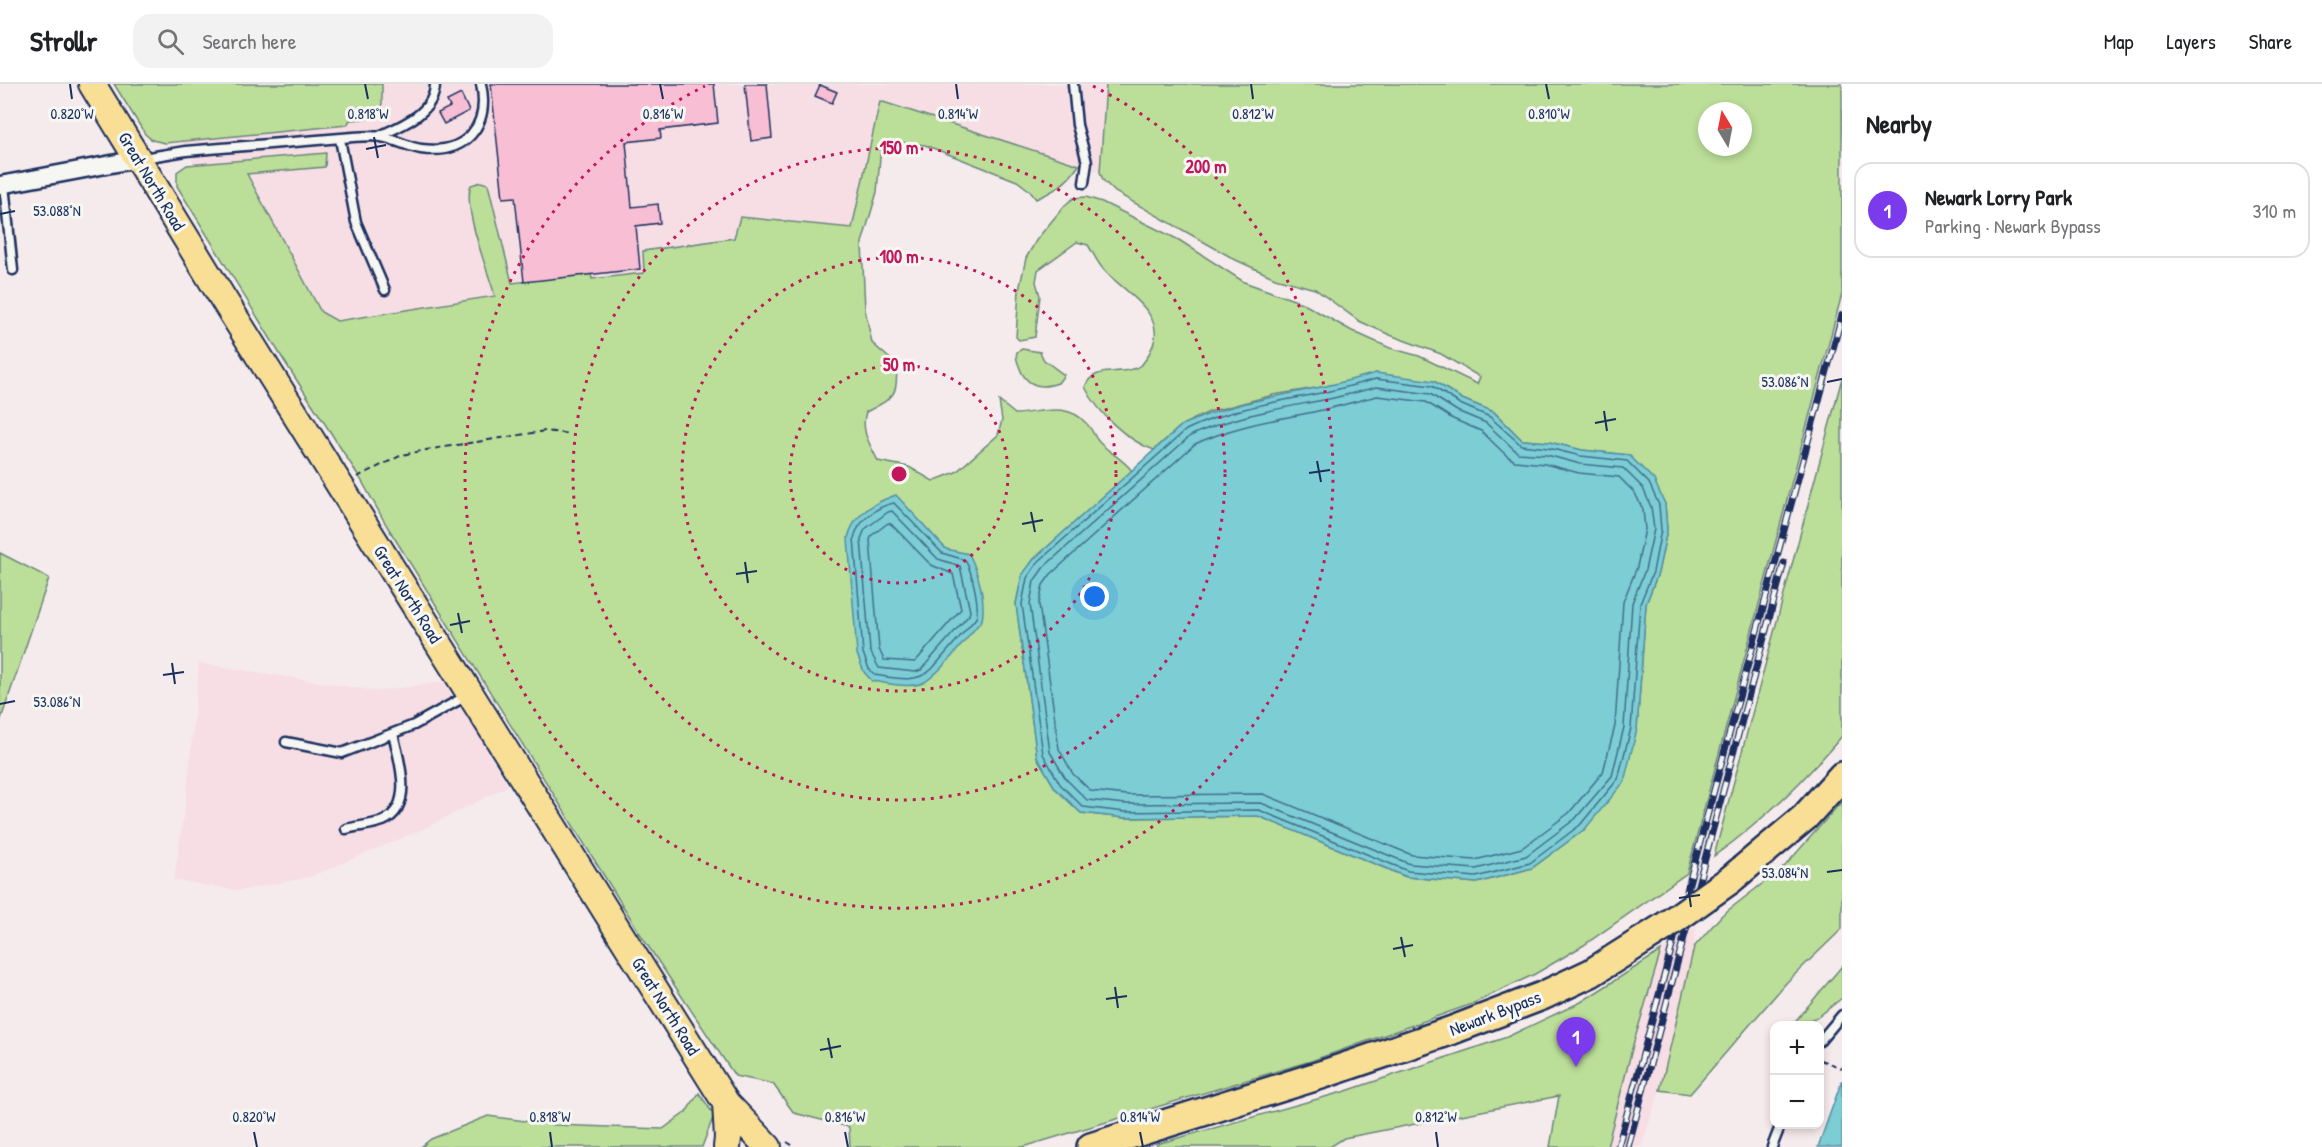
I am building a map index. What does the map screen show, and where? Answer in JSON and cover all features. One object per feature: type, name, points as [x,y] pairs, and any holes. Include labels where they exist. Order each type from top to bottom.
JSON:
[{"type":"highway","name":"Newark Bypass","points":[[1091,1147],[1324,1074],[1450,1031],[1542,996],[1591,973],[1632,949],[1730,880],[1805,817],[1842,776]]},
{"type":"main road","name":"Great North Road","points":[[92,84],[726,1103],[768,1147]]},
{"type":"main road","name":"Great North Road","points":[[726,1103],[727,1147]]},
{"type":"street","points":[[2,185],[138,159]]},
{"type":"lane","points":[[138,159],[186,151],[379,136],[408,123],[426,108],[435,91],[435,84]]},
{"type":"lane","points":[[379,136],[421,149],[454,146],[468,138],[477,129],[482,118],[484,97],[481,84]]},
{"type":"lane","points":[[1073,84],[1077,125],[1087,162],[1084,183]]},
{"type":"lane","points":[[340,139],[356,222],[385,290]]},
{"type":"lane","points":[[2,185],[13,270]]},
{"type":"lane","points":[[286,742],[342,753],[414,725],[471,694]]},
{"type":"lane","points":[[346,829],[384,820],[398,809],[404,782],[393,734]]},
{"type":"lane","points":[[1824,1036],[1842,1015]]},
{"type":"lane","points":[[1772,1147],[1779,1129]]},
{"type":"path","points":[[351,479],[402,455],[426,450],[545,431],[569,434]]},
{"type":"path","points":[[1824,1061],[1842,1068]]},
{"type":"shaded area","points":[[146,84],[1106,84],[1100,172],[881,101],[852,228],[740,217],[734,238],[643,251],[644,273],[592,279],[305,348]]},
{"type":"shaded area","points":[[199,663],[377,691],[448,681],[508,786],[424,829],[310,877],[239,891],[174,880],[187,791]]},
{"type":"shaded area","points":[[1697,925],[1694,947],[1660,1090],[1641,1147],[1607,1147],[1633,1045],[1661,951]]},
{"type":"green space","points":[[114,84],[382,84],[382,106],[378,118],[350,120],[347,125],[165,143],[152,140],[145,134]]},
{"type":"green space","points":[[1106,84],[1842,84],[1842,294],[1687,873],[1584,945],[1535,974],[1472,1004],[1311,1061],[1023,1147],[850,1147],[849,1127],[794,1113],[773,1084],[735,1076],[644,940],[387,526],[360,478],[283,359],[177,186],[177,172],[187,165],[326,153],[325,167],[247,174],[321,312],[337,321],[495,296],[470,208],[471,185],[481,182],[488,184],[512,283],[591,274],[592,279],[644,273],[643,251],[734,238],[740,217],[852,228],[880,101],[1079,165],[1061,185],[1036,199],[1017,181],[925,145],[889,141],[881,146],[877,192],[862,243],[865,309],[872,343],[896,364],[897,383],[893,394],[883,403],[866,412],[864,419],[867,437],[878,461],[909,467],[933,481],[956,472],[998,435],[1002,420],[999,401],[1015,414],[1062,410],[1078,416],[1088,425],[1100,443],[1132,471],[1034,559],[1024,575],[1019,590],[1016,604],[1037,757],[1055,788],[1081,813],[1125,818],[1258,816],[1406,877],[1477,883],[1532,868],[1585,829],[1637,729],[1646,604],[1658,573],[1667,530],[1665,504],[1629,455],[1522,440],[1494,412],[1462,399],[1434,381],[1322,387],[1273,395],[1209,412],[1182,425],[1154,450],[1133,440],[1114,425],[1085,387],[1095,375],[1126,371],[1141,365],[1153,345],[1155,333],[1153,322],[1140,302],[1103,269],[1088,245],[1077,242],[1038,270],[1036,282],[1040,296],[1035,337],[1019,340],[1016,337],[1019,290],[1026,258],[1037,239],[1065,205],[1074,198],[1086,197],[1102,202],[1179,240],[1244,282],[1302,303],[1352,331],[1390,348],[1419,356],[1477,384],[1480,377],[1441,354],[1359,321],[1315,289],[1275,278],[1236,260],[1115,192],[1103,180],[1100,172]]},
{"type":"green space","points":[[1022,349],[1040,352],[1044,360],[1064,375],[1058,383],[1039,386],[1029,382],[1016,356],[1017,352]]},
{"type":"green space","points":[[1842,378],[1842,736],[1782,800],[1714,856]]},
{"type":"green space","points":[[0,553],[49,578],[0,722]]},
{"type":"green space","points":[[1842,801],[1842,929],[1787,982],[1690,1094],[1660,1090],[1694,947],[1722,915],[1785,866]]},
{"type":"green space","points":[[1661,951],[1633,1045],[1607,1147],[1550,1147],[1559,1096],[1344,1138],[1330,1147],[1156,1147],[1157,1144],[1346,1091],[1507,1037],[1581,1002]]},
{"type":"green space","points":[[1842,966],[1842,998],[1818,1017],[1795,1021]]},
{"type":"green space","points":[[699,1093],[714,1115],[702,1147],[421,1147],[431,1139],[488,1116],[555,1125],[663,1129],[686,1112]]},
{"type":"water","points":[[1376,373],[1434,381],[1462,399],[1494,412],[1522,440],[1629,455],[1654,480],[1665,504],[1667,530],[1658,573],[1646,604],[1637,729],[1624,782],[1585,829],[1532,868],[1477,883],[1407,877],[1258,816],[1125,818],[1081,813],[1055,788],[1037,757],[1016,604],[1022,575],[1034,559],[1182,425],[1233,406]]},
{"type":"water","points":[[896,495],[946,549],[969,554],[978,577],[983,604],[982,620],[943,666],[926,681],[909,686],[872,681],[864,672],[857,654],[848,538],[860,516],[880,501]]},
{"type":"water","points":[[1842,1080],[1842,1147],[1818,1147]]},
{"type":"building","points":[[491,84],[714,84],[718,123],[660,130],[661,138],[626,142],[632,207],[658,204],[660,223],[636,226],[640,269],[524,282],[515,197],[503,198]]},
{"type":"building","points":[[745,84],[767,84],[772,138],[751,141]]},
{"type":"building","points":[[820,85],[837,92],[832,103],[815,96]]},
{"type":"building","points":[[461,94],[469,111],[444,124],[438,113],[450,107],[447,101]]},
{"type":"railway","points":[[1618,1147],[1842,315]]},
{"type":"railway","points":[[1628,1147],[1784,563]]},
{"type":"place","name":"Newark Lorry Park","points":[[1576,1067]]}]
